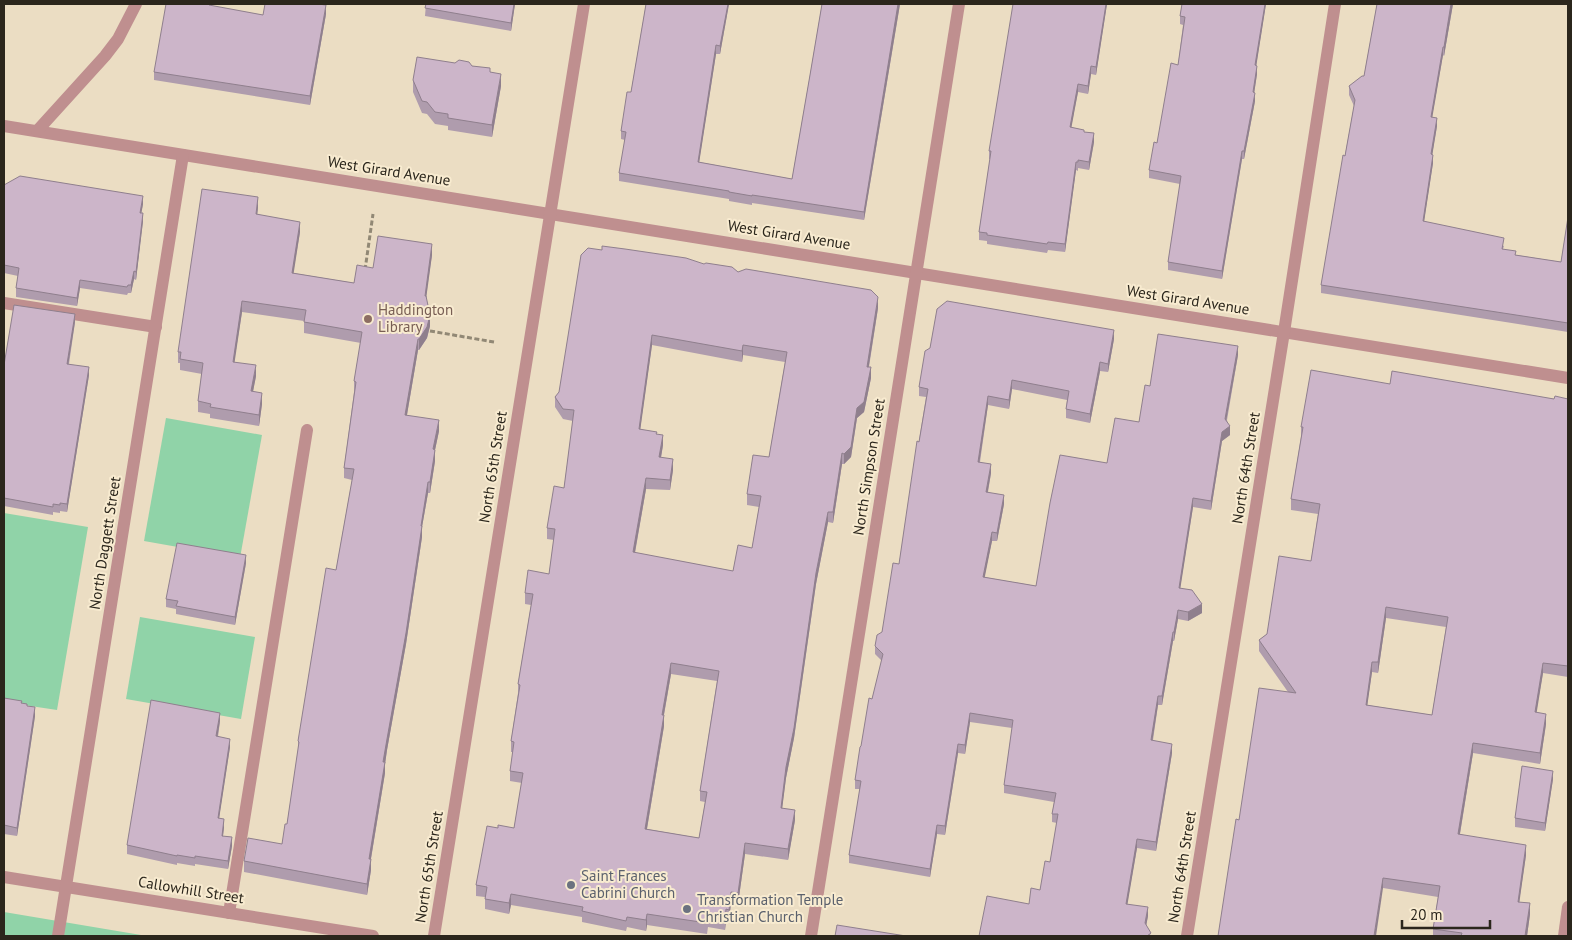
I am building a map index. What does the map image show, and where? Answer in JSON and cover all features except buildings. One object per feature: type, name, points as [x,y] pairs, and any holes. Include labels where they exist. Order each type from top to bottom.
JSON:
[{"type":"street","points":[[37,131],[105,56],[118,39],[136,4]]},
{"type":"street","name":"North 65th Street","points":[[434,936],[584,4]]},
{"type":"street","name":"North Simpson Street","points":[[811,936],[959,4]]},
{"type":"street","name":"North 64th Street","points":[[1187,936],[1335,4]]},
{"type":"street","name":"West Girard Avenue","points":[[4,126],[1568,378]]},
{"type":"street","name":"North Daggett Street","points":[[58,936],[184,155]]},
{"type":"street","points":[[4,302],[156,327]]},
{"type":"street","points":[[229,913],[307,430]]},
{"type":"street","name":"Callowhill Street","points":[[4,877],[373,936]]},
{"type":"street","points":[[1564,936],[1568,907]]},
{"type":"path","points":[[364,274],[373,214]]},
{"type":"path","points":[[430,331],[494,342]]},
{"type":"green space","points":[[166,418],[262,435],[240,558],[144,541]]},
{"type":"green space","points":[[4,513],[88,527],[57,710],[4,702]]},
{"type":"green space","points":[[140,617],[255,637],[241,719],[126,699]]},
{"type":"green space","points":[[4,912],[147,936],[4,936]]},
{"type":"place","name":"Haddington Library","points":[[368,319]]},
{"type":"place","name":"Saint Frances Cabrini Church","points":[[571,885]]},
{"type":"place","name":"Transformation Temple Christian Church","points":[[687,909]]}]
